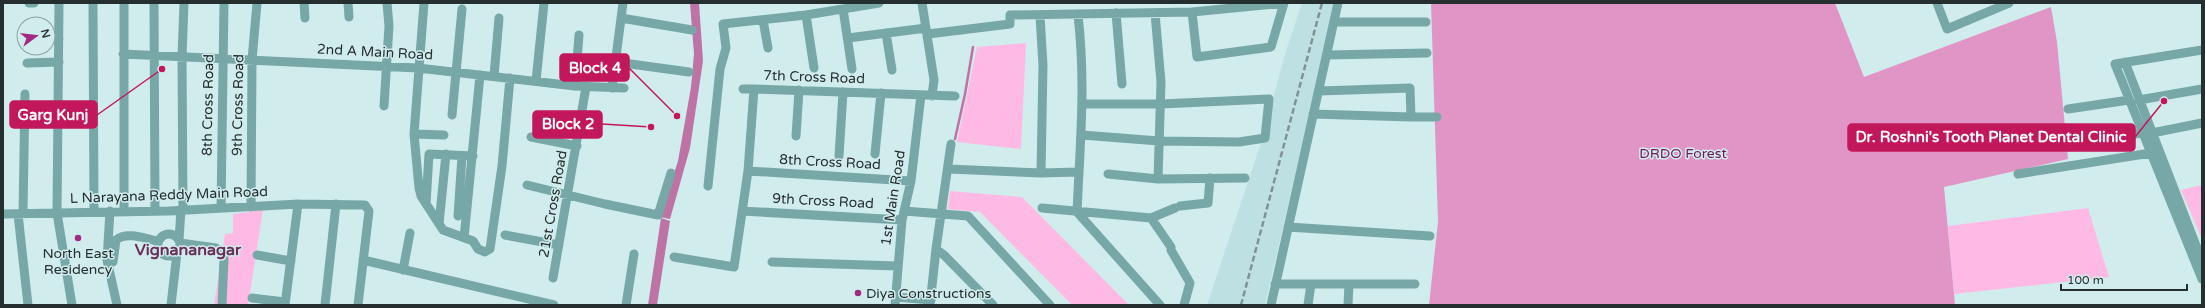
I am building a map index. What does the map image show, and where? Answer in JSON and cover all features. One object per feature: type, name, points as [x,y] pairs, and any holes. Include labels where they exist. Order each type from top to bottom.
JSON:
[{"type":"street","points":[[29,3],[34,3]]},
{"type":"street","points":[[59,3],[57,213],[72,305]]},
{"type":"street","points":[[93,3],[94,211]]},
{"type":"street","points":[[124,3],[124,211]]},
{"type":"street","points":[[154,3],[153,56],[155,211]]},
{"type":"street","points":[[165,305],[178,239],[181,210],[182,57],[184,3]]},
{"type":"street","name":"8th Cross Road","points":[[221,208],[224,3]]},
{"type":"street","name":"9th Cross Road","points":[[251,207],[252,60],[257,3]]},
{"type":"street","points":[[304,3],[305,18]]},
{"type":"street","points":[[348,3],[348,17]]},
{"type":"street","points":[[384,106],[389,26],[387,3]]},
{"type":"street","points":[[424,3],[414,134],[419,188],[426,204],[443,230],[459,237],[474,241],[478,249],[485,252],[490,249],[502,166],[510,78]]},
{"type":"street","points":[[536,81],[544,3]]},
{"type":"street","points":[[612,88],[623,3]]},
{"type":"street","points":[[708,186],[720,69],[726,48],[723,24],[763,20],[879,3]]},
{"type":"street","points":[[922,3],[934,80],[932,96]]},
{"type":"street","points":[[848,38],[886,33],[1010,24],[1010,15],[1040,16],[1192,12],[1284,3],[1271,47],[1197,57],[1192,12]]},
{"type":"street","points":[[1271,305],[1338,3]]},
{"type":"street","points":[[1937,3],[1947,29],[2009,3]]},
{"type":"street","points":[[452,116],[462,9]]},
{"type":"street","points":[[843,9],[852,69]]},
{"type":"street","points":[[1116,13],[1122,84]]},
{"type":"street","points":[[1155,13],[1161,82],[1158,179]]},
{"type":"street","points":[[806,14],[814,68]]},
{"type":"street","points":[[1078,15],[1082,48],[1084,104],[1077,212],[1160,305]]},
{"type":"street","points":[[1040,16],[1043,65],[1041,173]]},
{"type":"street","points":[[494,76],[499,18]]},
{"type":"street","points":[[621,18],[692,30]]},
{"type":"street","points":[[763,20],[768,48]]},
{"type":"street","points":[[1334,22],[1426,22]]},
{"type":"street","points":[[886,33],[892,70]]},
{"type":"street","points":[[575,86],[579,35]]},
{"type":"street","points":[[2202,50],[2115,64],[2129,100],[2147,133],[2174,200],[2202,279]]},
{"type":"street","points":[[1327,55],[1427,53]]},
{"type":"street","name":"2nd A Main Road","points":[[123,54],[418,68],[575,86],[624,88]]},
{"type":"street","points":[[27,62],[59,62]]},
{"type":"street","points":[[616,62],[689,72]]},
{"type":"street","points":[[2125,62],[2139,100],[2151,153],[2202,261]]},
{"type":"street","points":[[459,237],[473,154],[480,75]]},
{"type":"street","name":"21st Cross Road","points":[[553,278],[586,87]]},
{"type":"street","points":[[1319,91],[1410,88],[1411,117]]},
{"type":"street","points":[[743,89],[754,89]]},
{"type":"street","name":"7th Cross Road","points":[[674,257],[734,267],[748,171],[754,89],[956,96]]},
{"type":"street","points":[[2139,100],[2202,89]]},
{"type":"street","points":[[796,136],[799,90]]},
{"type":"street","points":[[839,156],[843,92]]},
{"type":"street","points":[[875,154],[881,93]]},
{"type":"street","points":[[25,94],[21,214],[28,305]]},
{"type":"street","name":"1st Main Road","points":[[896,301],[897,266],[903,215],[911,181],[921,95]]},
{"type":"street","points":[[1082,135],[1159,141],[1239,142],[1265,138],[1269,99],[1161,104],[1084,104]]},
{"type":"street","points":[[2068,109],[2129,100]]},
{"type":"street","points":[[1313,114],[1437,117]]},
{"type":"street","points":[[2070,144],[2147,133],[2202,123]]},
{"type":"street","points":[[414,134],[444,135]]},
{"type":"street","points":[[531,137],[577,146]]},
{"type":"street","points":[[896,301],[930,302],[936,249],[949,169],[951,144]]},
{"type":"street","points":[[2018,174],[2151,153]]},
{"type":"street","points":[[426,204],[429,154],[462,156],[473,154]]},
{"type":"street","points":[[439,224],[446,154]]},
{"type":"street","points":[[458,216],[462,156]]},
{"type":"street","points":[[949,169],[1041,173],[1079,172]]},
{"type":"street","name":"8th Cross Road","points":[[748,171],[911,181]]},
{"type":"street","points":[[528,185],[658,215],[671,173]]},
{"type":"street","points":[[1108,174],[1158,179],[1245,178]]},
{"type":"street","points":[[1042,208],[1147,218],[1178,207],[1208,203],[1210,178]]},
{"type":"street","points":[[252,298],[285,304],[298,204]]},
{"type":"street","name":"L Narayana Reddy Main Road","points":[[3,214],[94,211],[155,211],[298,204],[365,205],[369,212],[362,260]]},
{"type":"street","points":[[325,305],[336,204]]},
{"type":"street","points":[[110,211],[108,260],[117,305]]},
{"type":"street","name":"9th Cross Road","points":[[742,211],[903,215],[942,213],[968,216],[1050,305]]},
{"type":"street","points":[[1147,218],[1171,247],[1171,250],[1190,283],[1184,305]]},
{"type":"street","points":[[1288,227],[1430,236]]},
{"type":"street","points":[[403,270],[410,233]]},
{"type":"street","points":[[158,241],[166,234],[178,239],[216,248],[222,252],[224,264],[222,305]]},
{"type":"street","points":[[113,262],[116,240],[120,237],[126,235],[158,241]]},
{"type":"street","points":[[505,235],[559,245]]},
{"type":"street","points":[[158,241],[160,252],[174,255]]},
{"type":"street","points":[[936,249],[944,255],[994,305]]},
{"type":"street","points":[[626,305],[634,254]]},
{"type":"street","points":[[171,305],[174,255]]},
{"type":"street","points":[[257,255],[291,261]]},
{"type":"street","points":[[358,305],[362,260],[554,305]]},
{"type":"street","points":[[772,262],[897,266]]},
{"type":"street","points":[[1275,284],[1414,284]]},
{"type":"street","points":[[1308,305],[1311,284]]},
{"type":"street","points":[[1348,305],[1350,284]]},
{"type":"shaded area","points":[[690,3],[699,3],[703,61],[690,148],[670,219],[660,217],[678,161],[691,87],[694,54]]},
{"type":"shaded area","points":[[1302,3],[1335,3],[1265,305],[1207,305],[1260,146],[1286,51]]},
{"type":"shaded area","points":[[1026,43],[1021,149],[957,142],[977,47]]},
{"type":"shaded area","points":[[2202,185],[2202,239],[2181,190]]},
{"type":"shaded area","points":[[950,191],[1022,197],[1129,305],[1072,305],[980,212],[948,209]]},
{"type":"shaded area","points":[[2088,208],[2109,277],[1954,294],[1948,226]]},
{"type":"shaded area","points":[[263,210],[248,305],[214,305],[225,234],[233,233],[233,214]]},
{"type":"shaded area","points":[[661,218],[670,221],[657,305],[648,305]]},
{"type":"green space","name":"DRDO Forest","points":[[1431,3],[1835,3],[1864,77],[2051,7],[2057,42],[2068,159],[1944,187],[1955,305],[1429,305],[1438,222]]},
{"type":"waterway","points":[[955,139],[973,47]]},
{"type":"railway","points":[[1241,305],[1322,3]]},
{"type":"place","name":"Garg Kunj","points":[[162,69]]},
{"type":"place","name":"Dr. Roshni's Tooth Planet Dental Clinic","points":[[2164,101]]},
{"type":"place","name":"Block 4","points":[[677,116]]},
{"type":"place","name":"Block 2","points":[[651,127]]},
{"type":"place","name":"North East Residency","points":[[78,238]]},
{"type":"place","name":"Diya Constructions","points":[[858,293]]},
{"type":"district","name":"Vignananagar","points":[[188,250]]}]
